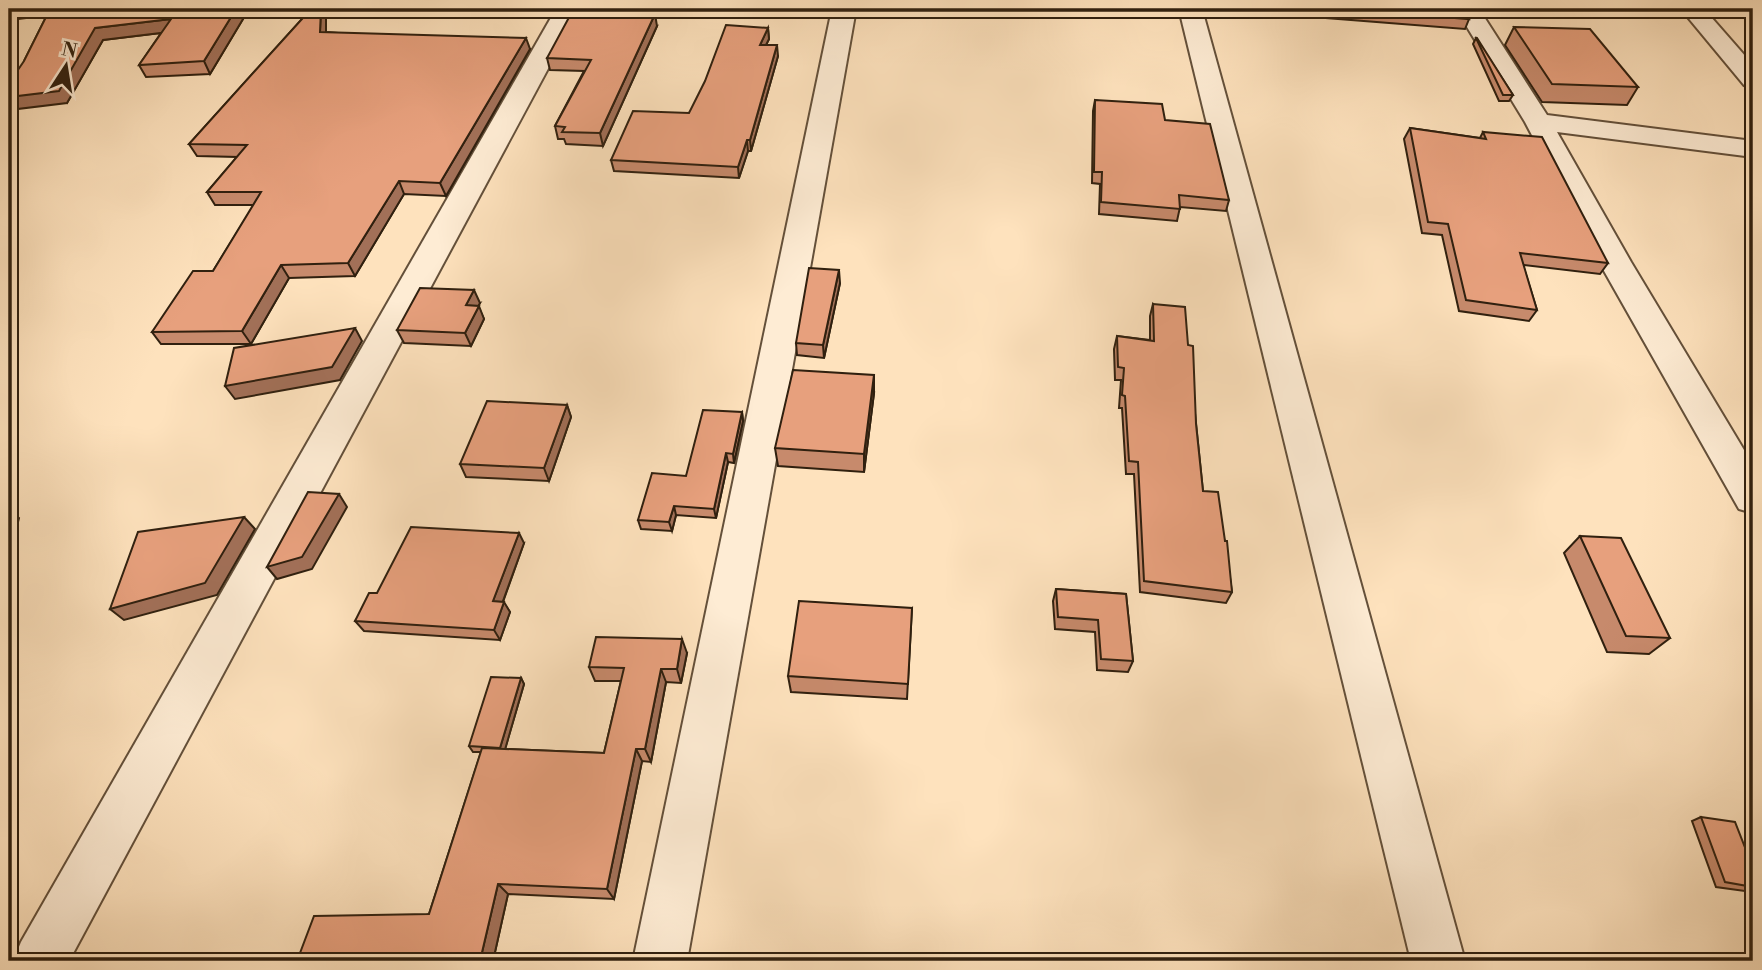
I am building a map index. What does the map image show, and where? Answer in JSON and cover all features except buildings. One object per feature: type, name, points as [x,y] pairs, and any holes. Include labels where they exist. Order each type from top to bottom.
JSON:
[{"type":"street","points":[[40,961],[568,9]]},
{"type":"street","points":[[660,961],[844,9]]},
{"type":"street","points":[[1190,9],[1438,961]]},
{"type":"street","points":[[1468,9],[1538,121],[1615,262],[1753,498]]},
{"type":"street","points":[[1692,9],[1753,80]]},
{"type":"street","points":[[1538,121],[1753,149]]}]
